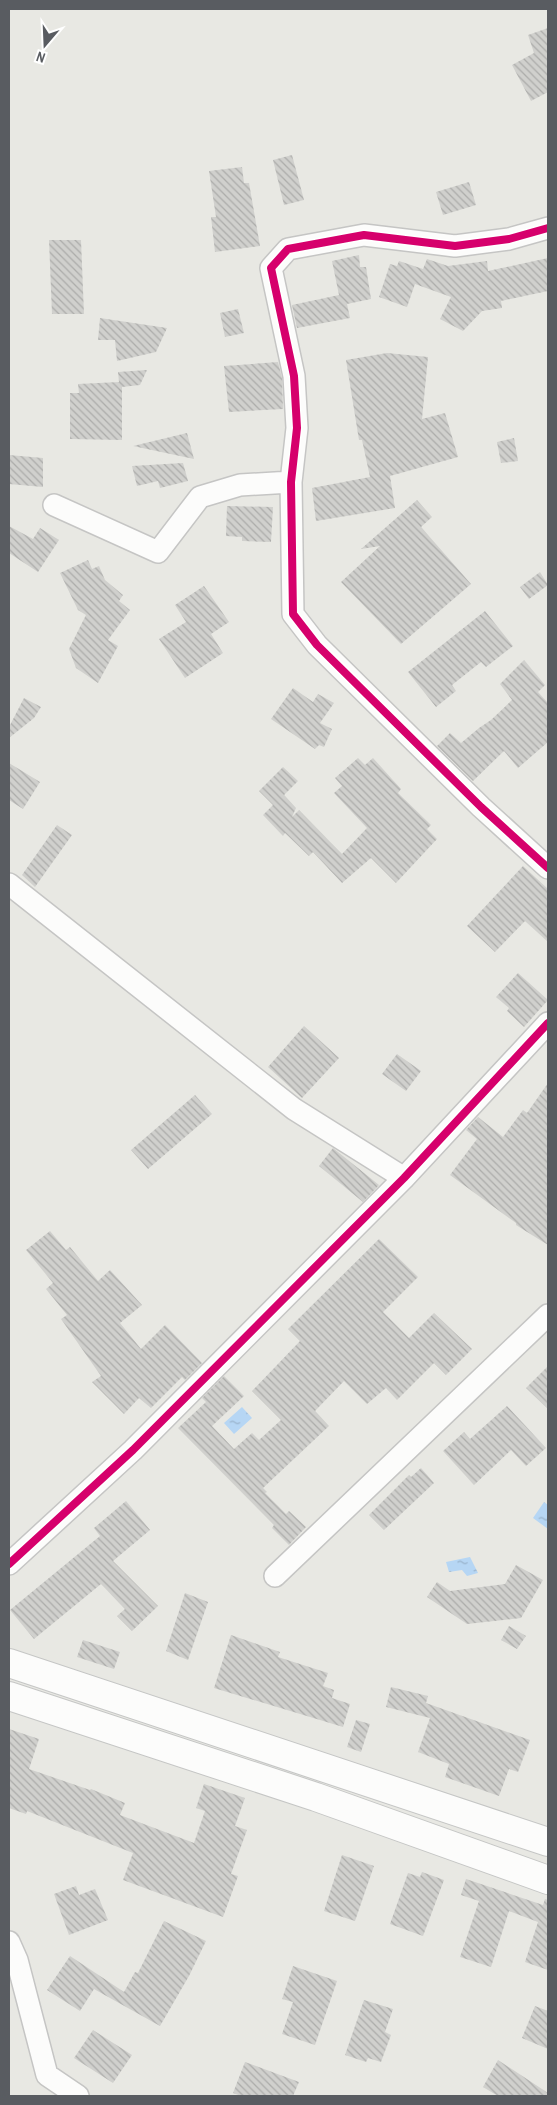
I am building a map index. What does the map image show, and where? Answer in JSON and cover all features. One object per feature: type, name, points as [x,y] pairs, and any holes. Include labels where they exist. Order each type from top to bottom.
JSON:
[{"type":"street","points":[[548,228],[509,239],[455,246],[364,235],[288,248],[272,268],[294,376],[297,428],[291,482],[293,614],[324,652],[481,808],[548,868]]},
{"type":"street","points":[[54,505],[158,552],[200,497],[240,485],[291,482]]},
{"type":"street","points":[[9,884],[294,1109],[404,1178]]},
{"type":"street","points":[[9,1564],[133,1450],[404,1178],[548,1023]]},
{"type":"street","points":[[275,1576],[548,1315]]},
{"type":"street","points":[[9,1663],[548,1842]]},
{"type":"street","points":[[9,1696],[316,1797],[548,1880]]},
{"type":"street","points":[[9,1942],[17,1960],[46,2075],[78,2096]]},
{"type":"water","points":[[242,1407],[252,1418],[234,1434],[224,1423]]},
{"type":"water","points":[[544,1502],[548,1505],[548,1529],[533,1518]]},
{"type":"water","points":[[470,1557],[478,1573],[467,1576],[462,1570],[449,1572],[446,1562]]},
{"type":"building","points":[[548,28],[548,92],[531,101],[512,65],[534,53],[528,35]]},
{"type":"building","points":[[292,155],[304,200],[284,205],[273,160]]},
{"type":"building","points":[[242,167],[244,183],[249,183],[260,246],[215,252],[211,217],[216,217],[209,171]]},
{"type":"building","points":[[469,182],[476,205],[443,215],[436,192]]},
{"type":"building","points":[[49,240],[81,240],[84,314],[52,314]]},
{"type":"building","points":[[359,255],[360,267],[366,267],[371,299],[347,304],[350,318],[297,328],[292,305],[339,295],[332,261]]},
{"type":"building","points":[[548,258],[548,291],[501,301],[502,308],[482,311],[463,331],[440,319],[451,297],[415,284],[407,307],[379,297],[390,264],[397,266],[399,261],[423,269],[427,259],[448,266],[487,261],[488,271]]},
{"type":"building","points":[[238,309],[244,333],[225,337],[220,313]]},
{"type":"building","points":[[100,318],[167,328],[156,352],[117,361],[115,340],[98,340]]},
{"type":"building","points":[[387,353],[428,357],[422,419],[445,413],[458,457],[390,476],[395,508],[316,521],[312,488],[370,477],[362,440],[359,440],[346,360]]},
{"type":"building","points":[[278,362],[282,378],[283,409],[229,412],[224,366]]},
{"type":"building","points":[[147,370],[140,385],[122,387],[122,440],[70,439],[70,393],[79,393],[78,384],[119,382],[118,372]]},
{"type":"building","points":[[187,433],[194,459],[133,446]]},
{"type":"building","points":[[514,438],[518,461],[501,463],[497,442]]},
{"type":"building","points":[[9,455],[43,458],[43,487],[9,484]]},
{"type":"building","points":[[183,463],[188,481],[160,488],[158,481],[137,486],[132,466]]},
{"type":"building","points":[[417,500],[432,517],[421,527],[471,584],[401,644],[341,582],[380,546],[361,549]]},
{"type":"building","points":[[227,506],[273,507],[271,542],[242,541],[242,537],[226,536]]},
{"type":"building","points":[[9,526],[33,539],[40,528],[59,540],[38,572],[9,553]]},
{"type":"building","points":[[88,560],[92,569],[99,566],[105,580],[123,595],[119,601],[130,610],[108,640],[118,646],[98,683],[76,668],[69,649],[86,615],[78,610],[60,573]]},
{"type":"building","points":[[540,572],[548,585],[529,599],[520,587]]},
{"type":"building","points":[[204,586],[229,622],[211,634],[223,653],[185,678],[159,639],[186,622],[175,605]]},
{"type":"building","points":[[485,611],[513,646],[486,667],[481,662],[452,685],[456,691],[436,707],[408,672]]},
{"type":"building","points":[[524,660],[545,685],[538,692],[548,703],[548,742],[518,768],[504,751],[473,781],[437,746],[450,733],[461,743],[491,720],[512,700],[500,684]]},
{"type":"building","points":[[293,688],[313,702],[318,694],[334,703],[320,723],[332,729],[324,747],[319,745],[315,749],[271,719]]},
{"type":"building","points":[[24,698],[41,707],[34,718],[9,738],[9,727]]},
{"type":"building","points":[[358,758],[365,765],[373,758],[401,789],[398,793],[431,825],[427,829],[437,839],[396,883],[371,858],[342,883],[313,852],[309,856],[285,833],[283,836],[263,815],[273,805],[259,791],[283,767],[298,781],[284,795],[296,808],[292,817],[299,810],[342,854],[367,828],[334,793],[342,786],[335,778]]},
{"type":"building","points":[[9,763],[40,782],[23,809],[9,800]]},
{"type":"building","points":[[57,825],[72,835],[35,887],[22,875]]},
{"type":"building","points":[[523,866],[548,889],[548,942],[525,921],[495,952],[467,926]]},
{"type":"building","points":[[518,973],[548,1000],[524,1027],[507,1011],[509,1008],[496,997]]},
{"type":"building","points":[[304,1026],[339,1058],[302,1098],[268,1067]]},
{"type":"building","points":[[397,1054],[421,1071],[406,1091],[382,1074]]},
{"type":"building","points":[[548,1083],[548,1245],[516,1225],[516,1223],[450,1175],[477,1139],[466,1130],[478,1117],[503,1137],[523,1110],[527,1113]]},
{"type":"building","points":[[195,1095],[212,1114],[148,1169],[131,1150]]},
{"type":"building","points":[[333,1148],[379,1185],[363,1202],[319,1166]]},
{"type":"building","points":[[50,1231],[66,1250],[70,1247],[98,1281],[110,1270],[142,1305],[120,1323],[141,1349],[165,1325],[202,1363],[185,1380],[182,1377],[151,1408],[139,1398],[124,1414],[92,1382],[101,1376],[61,1319],[67,1315],[46,1289],[53,1283],[26,1250]]},
{"type":"building","points":[[379,1239],[418,1277],[383,1312],[409,1338],[434,1313],[472,1349],[446,1375],[434,1363],[397,1400],[386,1388],[367,1404],[344,1381],[315,1411],[329,1426],[263,1488],[267,1492],[265,1493],[286,1514],[289,1511],[306,1527],[289,1545],[272,1528],[274,1525],[178,1428],[206,1402],[202,1398],[224,1376],[244,1396],[212,1426],[234,1449],[252,1433],[259,1440],[281,1420],[252,1391],[300,1341],[288,1329]]},
{"type":"building","points":[[548,1366],[548,1409],[526,1388]]},
{"type":"building","points":[[507,1406],[546,1448],[526,1466],[511,1450],[474,1485],[443,1451],[464,1432],[470,1439]]},
{"type":"building","points":[[421,1468],[434,1483],[384,1530],[369,1515],[409,1475],[411,1477]]},
{"type":"building","points":[[126,1501],[150,1530],[113,1561],[158,1606],[132,1631],[117,1616],[125,1609],[101,1584],[34,1639],[10,1610],[100,1536],[94,1528]]},
{"type":"building","points":[[516,1565],[543,1580],[521,1618],[467,1624],[427,1597],[437,1582],[450,1591],[505,1584]]},
{"type":"building","points":[[185,1593],[208,1602],[188,1660],[166,1651]]},
{"type":"building","points":[[509,1626],[526,1636],[517,1649],[501,1640]]},
{"type":"building","points":[[231,1635],[280,1652],[278,1657],[328,1673],[323,1686],[334,1690],[332,1698],[350,1704],[343,1727],[214,1688]]},
{"type":"building","points":[[83,1640],[120,1652],[114,1669],[77,1657]]},
{"type":"building","points":[[391,1687],[428,1696],[426,1703],[530,1740],[518,1772],[509,1769],[499,1796],[445,1777],[449,1764],[418,1752],[430,1718],[386,1707]]},
{"type":"building","points":[[356,1720],[370,1724],[361,1752],[347,1747]]},
{"type":"building","points":[[9,1729],[39,1739],[29,1769],[91,1789],[125,1803],[120,1815],[194,1843],[205,1811],[196,1808],[204,1784],[245,1798],[235,1826],[247,1830],[231,1874],[238,1876],[223,1917],[123,1880],[133,1853],[27,1811],[26,1814],[9,1808]]},
{"type":"building","points":[[342,1855],[374,1866],[355,1921],[324,1911]]},
{"type":"building","points":[[422,1872],[444,1880],[423,1936],[390,1924],[408,1873],[420,1877]]},
{"type":"building","points":[[466,1879],[543,1905],[545,1899],[548,1900],[548,1970],[525,1962],[538,1922],[509,1911],[491,1967],[460,1957],[479,1901],[461,1895]]},
{"type":"building","points":[[76,1886],[79,1895],[95,1889],[108,1920],[69,1935],[54,1894]]},
{"type":"building","points":[[164,1921],[206,1941],[189,1976],[160,2026],[94,1989],[80,2011],[47,1990],[70,1956],[124,1992],[135,1972],[138,1973]]},
{"type":"building","points":[[293,1966],[337,1981],[315,2045],[282,2034],[293,2002],[282,1999]]},
{"type":"building","points":[[364,2000],[393,2009],[385,2032],[391,2035],[381,2062],[368,2058],[366,2062],[345,2055]]},
{"type":"building","points":[[535,2006],[548,2011],[548,2049],[522,2038]]},
{"type":"building","points":[[93,2030],[132,2055],[113,2083],[74,2058]]},
{"type":"building","points":[[498,2060],[548,2093],[548,2096],[498,2096],[483,2087]]},
{"type":"building","points":[[245,2062],[299,2082],[293,2096],[241,2096],[233,2093]]},
{"type":"cycle path","points":[[548,228],[509,239],[455,246],[364,235],[288,249],[271,268],[294,376],[297,428],[291,482],[293,614],[317,645],[481,807],[548,868]]},
{"type":"cycle path","points":[[9,1564],[133,1450],[404,1178],[548,1023]]}]
